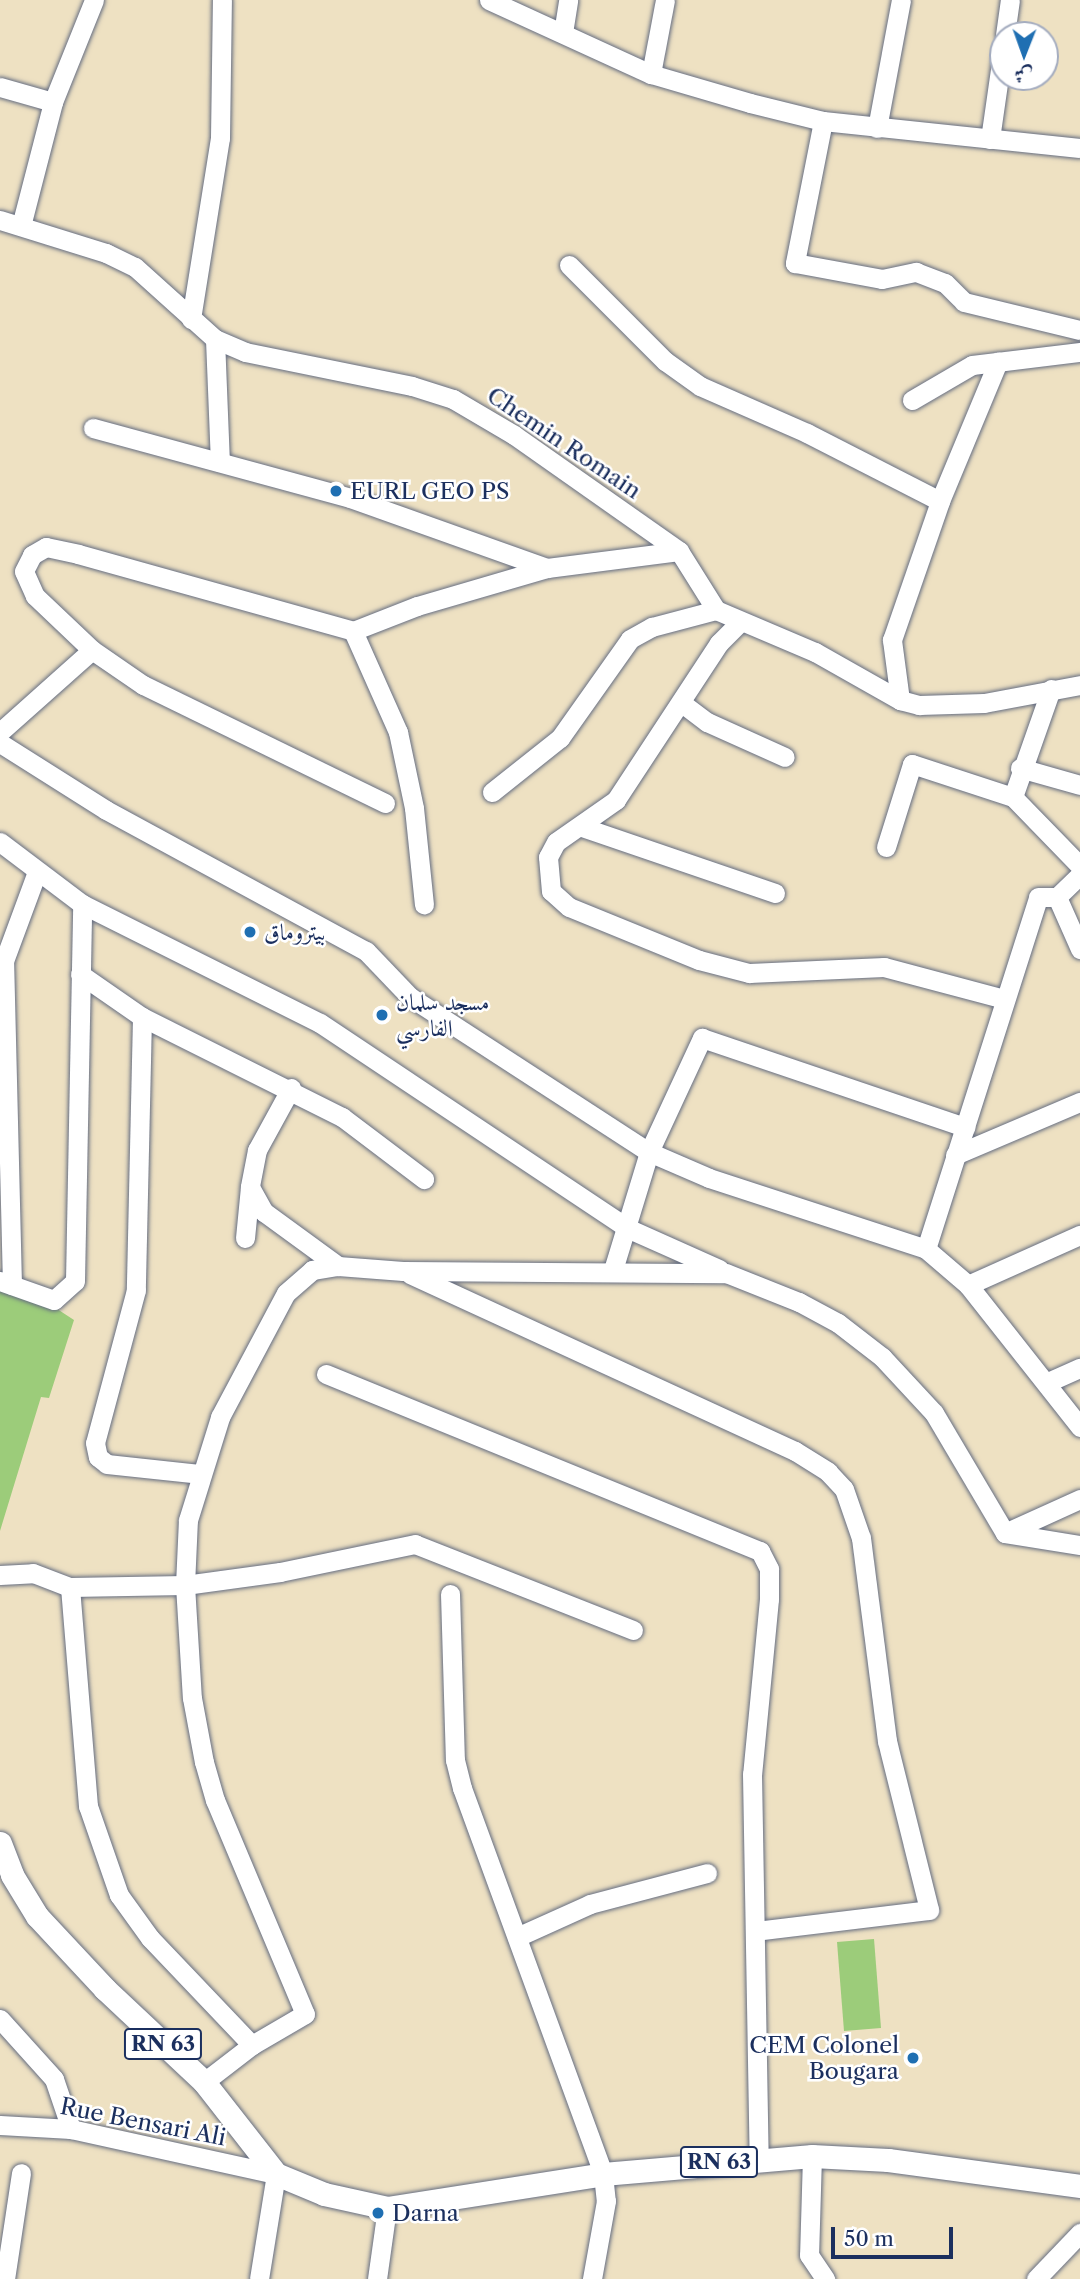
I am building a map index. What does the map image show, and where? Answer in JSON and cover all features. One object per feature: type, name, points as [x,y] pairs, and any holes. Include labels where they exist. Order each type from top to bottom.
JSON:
[{"type":"main road","name":"RN 63","points":[[0,1843],[12,1875],[37,1916],[105,1989],[204,2082],[276,2174],[360,2204],[387,2207],[603,2174],[758,2158],[812,2156],[888,2160],[1080,2186]]},
{"type":"street","points":[[21,226],[53,102],[94,0]]},
{"type":"street","points":[[191,319],[220,138],[222,0]]},
{"type":"street","points":[[489,0],[651,74],[823,121],[1080,148]]},
{"type":"street","points":[[563,33],[568,0]]},
{"type":"street","points":[[651,74],[665,0]]},
{"type":"street","points":[[877,128],[901,0]]},
{"type":"street","points":[[1007,21],[1010,0]]},
{"type":"street","points":[[0,88],[53,102]]},
{"type":"street","points":[[990,139],[997,91]]},
{"type":"street","points":[[823,121],[795,263],[882,279],[916,272],[945,283],[964,302],[1080,330]]},
{"type":"street","name":"Chemin Romain","points":[[0,220],[106,253],[135,267],[215,339],[245,352],[412,386],[453,399],[514,435],[679,551],[716,610]]},
{"type":"street","points":[[569,265],[666,361],[701,386],[807,433],[940,501]]},
{"type":"street","points":[[215,339],[219,462]]},
{"type":"street","points":[[912,400],[972,365],[1080,352]]},
{"type":"street","points":[[900,700],[892,639],[940,501],[998,362]]},
{"type":"street","points":[[93,428],[350,498],[547,568]]},
{"type":"street","points":[[385,803],[143,685],[92,650],[35,596],[24,571],[32,555],[46,547],[353,631],[416,606],[547,568],[679,551]]},
{"type":"street","points":[[492,792],[560,738],[630,639],[652,627],[716,610],[815,652],[900,700],[919,705],[984,703],[1080,685]]},
{"type":"street","points":[[740,622],[719,643],[683,704],[616,800],[582,827],[556,842],[548,857],[551,891],[569,906],[676,951],[749,973],[884,967],[1004,999]]},
{"type":"street","points":[[353,631],[398,732],[414,808],[424,904]]},
{"type":"street","points":[[0,708],[6,728],[92,650]]},
{"type":"street","points":[[1013,797],[1020,768],[1051,689]]},
{"type":"street","points":[[683,704],[707,722],[785,757]]},
{"type":"street","points":[[0,743],[106,810],[366,951],[410,997],[649,1152],[709,1178],[926,1249],[968,1285],[1048,1382],[1080,1427]]},
{"type":"street","points":[[886,847],[912,764],[1013,797],[1080,866]]},
{"type":"street","points":[[1020,768],[1080,785]]},
{"type":"street","points":[[582,827],[775,893]]},
{"type":"street","points":[[0,842],[82,904],[320,1023],[627,1228],[809,1307],[881,1357],[934,1413],[1005,1533]]},
{"type":"street","points":[[37,872],[2,961],[6,1283],[54,1300],[75,1281],[82,904]]},
{"type":"street","points":[[926,1249],[1038,897],[1057,897],[1080,876]]},
{"type":"street","points":[[1057,897],[1080,949]]},
{"type":"street","points":[[80,974],[142,1017],[291,1088],[342,1117],[424,1179]]},
{"type":"street","points":[[142,1017],[136,1290],[95,1443],[98,1457],[107,1464],[201,1474]]},
{"type":"street","points":[[613,1270],[649,1152],[702,1038],[965,1127]]},
{"type":"street","points":[[245,1238],[257,1150],[291,1088]]},
{"type":"street","points":[[955,1155],[1080,1102]]},
{"type":"street","points":[[250,1187],[273,1220],[338,1265]]},
{"type":"street","points":[[968,1285],[1080,1236]]},
{"type":"street","points":[[204,2082],[253,2045],[305,2014],[215,1800],[204,1762],[192,1698],[185,1585],[188,1520],[220,1417],[286,1293],[312,1270],[338,1265],[402,1271],[613,1270],[726,1273]]},
{"type":"street","points":[[402,1271],[795,1451],[828,1472],[844,1489],[861,1538],[887,1741],[929,1910],[755,1931]]},
{"type":"street","points":[[1048,1382],[1080,1368]]},
{"type":"street","points":[[327,1374],[760,1551],[769,1569],[769,1599],[752,1774],[758,2158]]},
{"type":"street","points":[[1005,1533],[1080,1499]]},
{"type":"street","points":[[1005,1533],[1080,1545]]},
{"type":"street","points":[[0,1575],[33,1573],[70,1587],[185,1585],[280,1572],[415,1544],[633,1630]]},
{"type":"street","points":[[70,1587],[88,1806],[119,1895],[150,1938],[253,2045]]},
{"type":"street","points":[[450,1594],[455,1760],[603,2174],[606,2201],[592,2279]]},
{"type":"street","points":[[517,1937],[590,1904],[707,1873]]},
{"type":"street","points":[[0,2019],[54,2080],[71,2129]]},
{"type":"street","name":"Rue Bensari Ali","points":[[0,2124],[71,2129],[276,2174]]},
{"type":"street","points":[[812,2156],[809,2255],[825,2279]]},
{"type":"street","points":[[5,2279],[21,2173]]},
{"type":"street","points":[[259,2279],[276,2174]]},
{"type":"street","points":[[377,2279],[387,2207]]},
{"type":"street","points":[[1036,2279],[1080,2233]]},
{"type":"green space","points":[[0,1290],[51,1305],[74,1320],[49,1398],[41,1397],[0,1531]]},
{"type":"green space","points":[[874,1939],[881,2028],[844,2031],[837,1942]]},
{"type":"place","name":"EURL GEO PS","points":[[336,491]]},
{"type":"place","name":"بيتروماق","points":[[250,932]]},
{"type":"place","name":"مسجد سلمان الفارسي","points":[[382,1015]]},
{"type":"place","name":"CEM Colonel Bougara","points":[[913,2058]]},
{"type":"place","name":"Darna","points":[[378,2213]]}]
